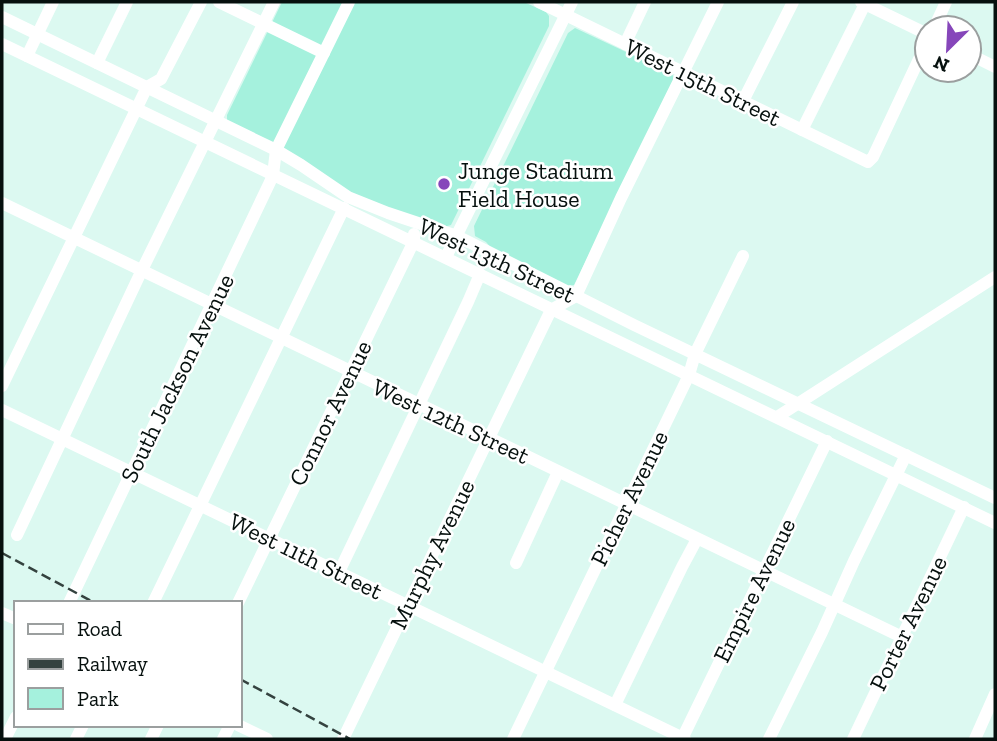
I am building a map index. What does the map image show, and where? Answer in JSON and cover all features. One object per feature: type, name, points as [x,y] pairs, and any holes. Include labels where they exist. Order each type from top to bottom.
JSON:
[{"type":"street","points":[[27,55],[53,2]]},
{"type":"street","points":[[97,63],[127,2]]},
{"type":"street","points":[[2,386],[136,108],[147,87],[161,79],[201,2]]},
{"type":"street","points":[[219,2],[324,53]]},
{"type":"street","points":[[17,535],[141,272],[274,2]]},
{"type":"street","name":"South Jackson Avenue","points":[[70,601],[212,306],[273,175],[276,150],[349,2]]},
{"type":"street","name":"West 15th Street","points":[[539,2],[868,162],[873,157],[913,72]]},
{"type":"street","points":[[446,257],[572,2]]},
{"type":"street","points":[[625,44],[645,2]]},
{"type":"street","points":[[551,310],[576,296],[718,2]]},
{"type":"street","points":[[743,101],[793,2]]},
{"type":"street","points":[[802,130],[864,2],[913,27]]},
{"type":"street","points":[[2,34],[5,18]]},
{"type":"street","name":"West 13th Street","points":[[5,18],[276,150],[348,197],[388,214],[457,236],[634,325],[991,496]]},
{"type":"street","name":"West 13th Street","points":[[2,44],[995,523]]},
{"type":"street","points":[[73,78],[83,56]]},
{"type":"street","name":"West 12th Street","points":[[3,206],[902,637]]},
{"type":"street","points":[[154,601],[344,208]]},
{"type":"street","name":"Connor Avenue","points":[[239,601],[414,241],[415,222]]},
{"type":"street","name":"Picher Avenue","points":[[513,739],[689,375],[695,354],[743,256]]},
{"type":"street","points":[[339,572],[419,405],[486,277],[503,260]]},
{"type":"street","points":[[777,417],[995,277]]},
{"type":"street","name":"Murphy Avenue","points":[[342,739],[551,310]]},
{"type":"street","points":[[623,343],[634,325]]},
{"type":"street","points":[[757,408],[766,388]]},
{"type":"street","name":"West 11th Street","points":[[2,410],[683,739]]},
{"type":"street","name":"Empire Avenue","points":[[683,739],[764,571],[823,439],[826,417]]},
{"type":"street","points":[[867,461],[877,441]]},
{"type":"street","points":[[768,739],[817,643],[906,455]]},
{"type":"street","points":[[516,563],[558,472]]},
{"type":"street","points":[[946,499],[957,479]]},
{"type":"street","points":[[976,513],[991,496]]},
{"type":"street","name":"Porter Avenue","points":[[853,739],[964,507]]},
{"type":"street","points":[[615,705],[697,539]]},
{"type":"street","points":[[975,739],[995,694]]},
{"type":"street","points":[[5,739],[14,722]]},
{"type":"street","points":[[241,727],[267,739]]},
{"type":"green space","points":[[282,2],[524,2],[546,12],[549,26],[451,225],[444,227],[379,209],[227,121],[227,115]]},
{"type":"green space","points":[[575,28],[671,73],[675,79],[574,285],[566,286],[493,250],[475,236],[474,226],[568,33]]},
{"type":"railway","points":[[2,553],[91,601]]},
{"type":"railway","points":[[242,680],[350,739]]},
{"type":"place","name":"Junge Stadium Field House","points":[[444,184]]}]
